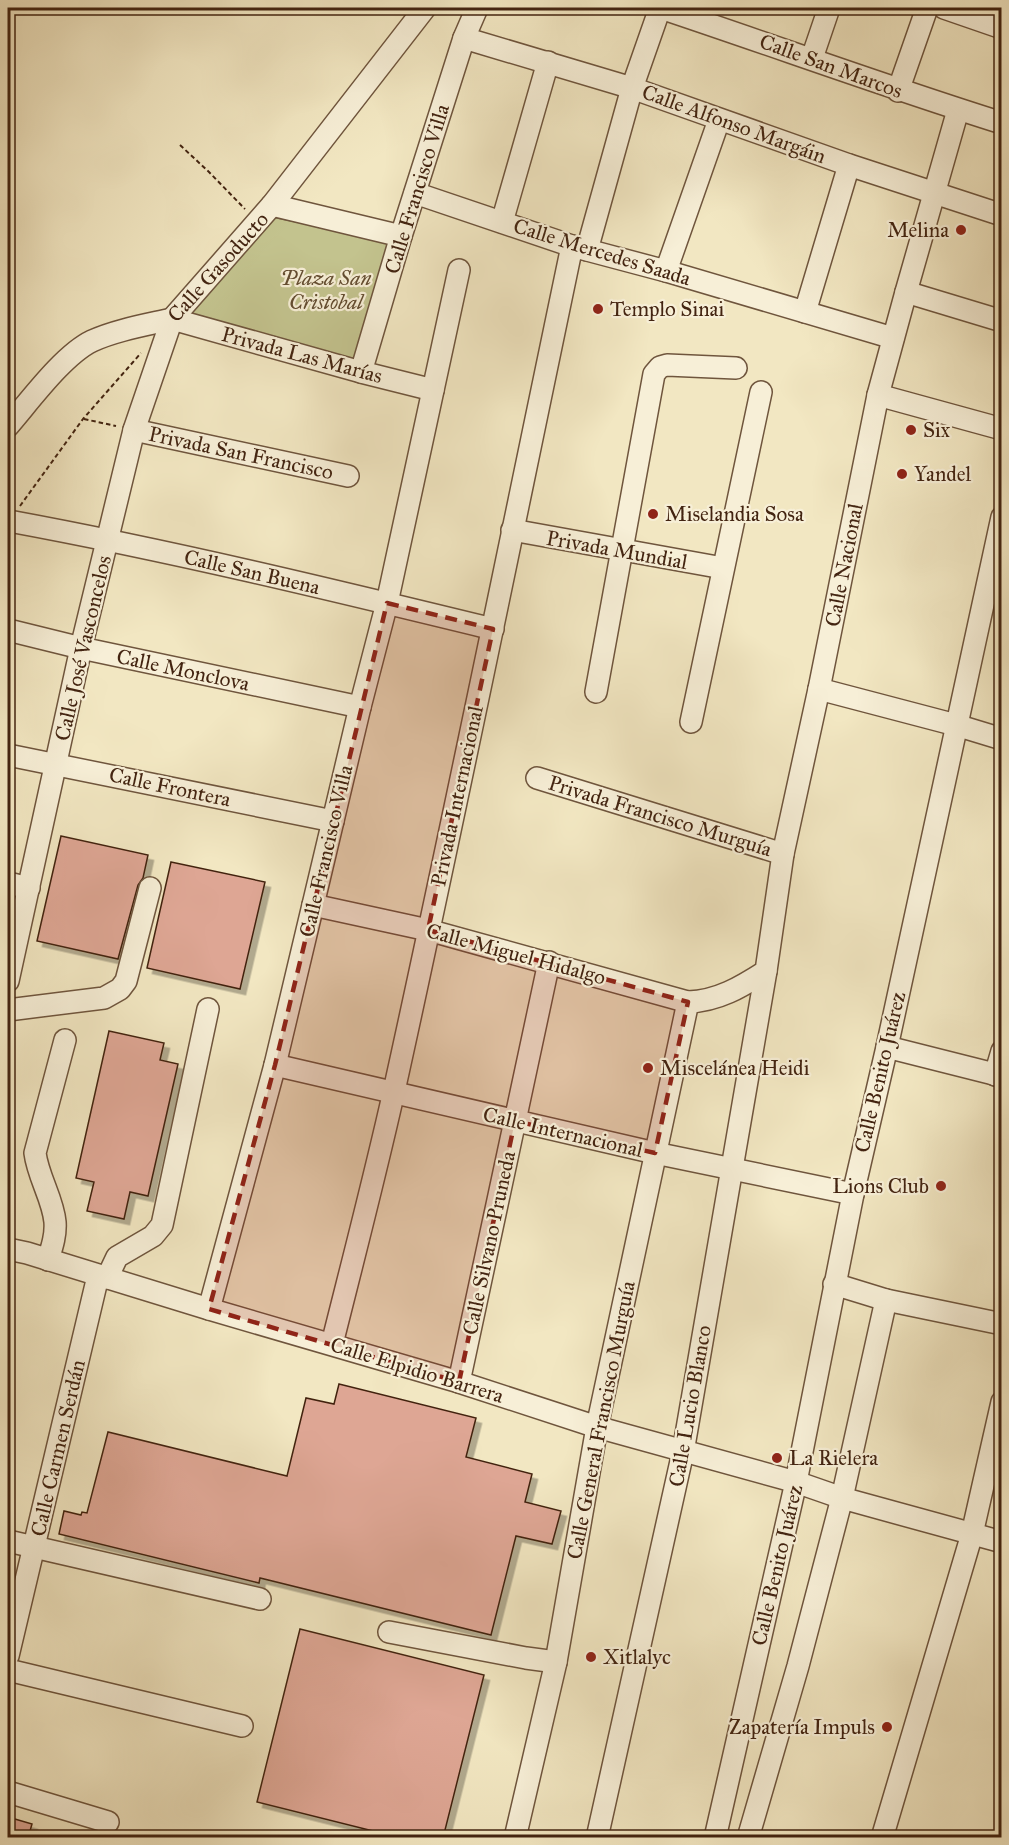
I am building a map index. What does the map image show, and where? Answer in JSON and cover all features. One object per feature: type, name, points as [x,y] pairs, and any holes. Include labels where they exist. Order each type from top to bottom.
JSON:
[{"type":"street","name":"Calle Gasoducto","points":[[172,319],[273,205],[425,8]]},
{"type":"street","name":"Calle Francisco Villa","points":[[361,372],[401,236],[464,38],[477,8]]},
{"type":"street","points":[[579,248],[660,8]]},
{"type":"street","name":"Calle San Marcos","points":[[660,8],[812,58],[898,91],[1002,123]]},
{"type":"street","points":[[812,58],[829,8]]},
{"type":"street","points":[[898,91],[927,8]]},
{"type":"street","points":[[944,8],[1002,28]]},
{"type":"street","name":"Calle Alfonso Margáin","points":[[464,38],[632,88],[849,165],[1002,215]]},
{"type":"street","points":[[502,222],[548,62]]},
{"type":"street","name":"Calle Nacional","points":[[766,971],[783,854],[819,689],[878,395],[958,110]]},
{"type":"street","points":[[666,272],[719,120]]},
{"type":"street","points":[[805,312],[849,165]]},
{"type":"street","name":"Calle Mercedes Saada","points":[[416,194],[579,248],[893,338]]},
{"type":"street","points":[[273,205],[401,236]]},
{"type":"street","name":"Privada Internacional","points":[[332,1344],[393,1094],[493,629],[512,530],[579,248]]},
{"type":"street","name":"Calle Francisco Villa","points":[[209,1309],[275,1065],[387,603],[459,270]]},
{"type":"street","points":[[906,291],[1002,321]]},
{"type":"street","points":[[8,426],[65,361],[79,350],[105,336],[172,319]]},
{"type":"street","name":"Privada Las Marías","points":[[172,319],[433,390]]},
{"type":"street","name":"Calle José Vasconcelos","points":[[8,981],[81,648],[134,430],[172,319]]},
{"type":"street","points":[[596,692],[654,374],[668,365],[736,368]]},
{"type":"street","points":[[692,722],[761,392]]},
{"type":"street","points":[[878,395],[1002,429]]},
{"type":"street","name":"Privada San Francisco","points":[[134,430],[348,477]]},
{"type":"street","name":"Calle Benito Juárez","points":[[715,1838],[796,1482],[853,1194],[1002,517]]},
{"type":"street","name":"Calle San Buena","points":[[9,520],[108,539],[493,629]]},
{"type":"street","name":"Privada Mundial","points":[[512,530],[723,568]]},
{"type":"street","name":"Calle Monclova","points":[[8,630],[81,648],[360,707]]},
{"type":"street","points":[[819,689],[956,725],[1002,740]]},
{"type":"street","name":"Calle Frontera","points":[[8,754],[333,821]]},
{"type":"street","name":"Privada Francisco Murguía","points":[[537,778],[783,854]]},
{"type":"street","points":[[8,883],[29,888]]},
{"type":"street","points":[[8,1010],[104,998],[120,989],[126,981],[150,888]]},
{"type":"street","name":"Calle Miguel Hidalgo","points":[[314,905],[428,930],[687,1002],[717,998],[740,988],[766,971]]},
{"type":"street","name":"Calle Silvano Pruneda","points":[[459,1382],[549,962]]},
{"type":"street","name":"Calle Lucio Blanco","points":[[597,1838],[683,1452],[766,971]]},
{"type":"street","name":"Calle General Francisco Murguía","points":[[520,1836],[556,1662],[597,1427],[687,1002]]},
{"type":"street","name":"Calle Carmen Serdán","points":[[8,1656],[102,1277],[117,1257],[153,1236],[162,1225],[208,1010]]},
{"type":"street","points":[[48,1260],[55,1232],[54,1215],[35,1153],[65,1040]]},
{"type":"street","points":[[887,1047],[999,1075],[1002,1051]]},
{"type":"street","name":"Calle Internacional","points":[[275,1065],[655,1153],[853,1194]]},
{"type":"street","name":"Calle Elpidio Barrera","points":[[8,1250],[27,1253],[459,1382],[597,1427],[796,1482],[834,1495]]},
{"type":"street","points":[[834,1284],[886,1300],[1002,1324]]},
{"type":"street","name":"Calle Benito Juárez","points":[[748,1838],[798,1666],[834,1495],[886,1300]]},
{"type":"street","points":[[882,1838],[972,1534],[1002,1402]]},
{"type":"street","points":[[834,1495],[1002,1542]]},
{"type":"street","points":[[8,1541],[260,1599]]},
{"type":"street","points":[[389,1632],[556,1662]]},
{"type":"street","points":[[8,1670],[242,1726]]},
{"type":"street","points":[[8,1792],[108,1822]]},
{"type":"path","points":[[180,145],[258,221]]},
{"type":"path","points":[[9,520],[83,419],[142,352]]},
{"type":"path","points":[[83,419],[134,430]]},
{"type":"highlighted area","points":[[387,603],[493,629],[428,930],[688,1002],[655,1153],[515,1121],[459,1382],[209,1309],[275,1065]]},
{"type":"green space","name":"Plaza San Cristobal","points":[[267,216],[406,244],[367,362],[187,317]]},
{"type":"building","points":[[61,836],[148,855],[118,959],[37,941]]},
{"type":"building","points":[[171,862],[265,882],[240,989],[147,968]]},
{"type":"building","points":[[109,1031],[164,1043],[160,1060],[178,1064],[148,1196],[130,1192],[124,1219],[87,1211],[94,1182],[76,1178]]},
{"type":"building","points":[[339,1384],[476,1418],[466,1457],[532,1474],[525,1502],[561,1511],[552,1544],[516,1536],[491,1635],[260,1578],[259,1583],[59,1534],[64,1511],[81,1515],[82,1512],[87,1513],[108,1432],[287,1476],[306,1398],[334,1404]]},
{"type":"building","points":[[300,1629],[484,1675],[443,1838],[401,1838],[257,1802]]},
{"type":"building","points":[[8,1817],[32,1824],[28,1838],[8,1838]]},
{"type":"place","name":"Melina","points":[[961,230]]},
{"type":"place","name":"Templo Sinai","points":[[598,309]]},
{"type":"place","name":"Six","points":[[911,430]]},
{"type":"place","name":"Yandel","points":[[902,474]]},
{"type":"place","name":"Miselandia Sosa","points":[[653,514]]},
{"type":"place","name":"Miscelánea Heidi","points":[[648,1068]]},
{"type":"place","name":"Lions Club","points":[[941,1186]]},
{"type":"place","name":"La Rielera","points":[[777,1458]]},
{"type":"place","name":"Xitlalyc","points":[[591,1657]]},
{"type":"place","name":"Zapatería Impuls","points":[[887,1727]]}]
